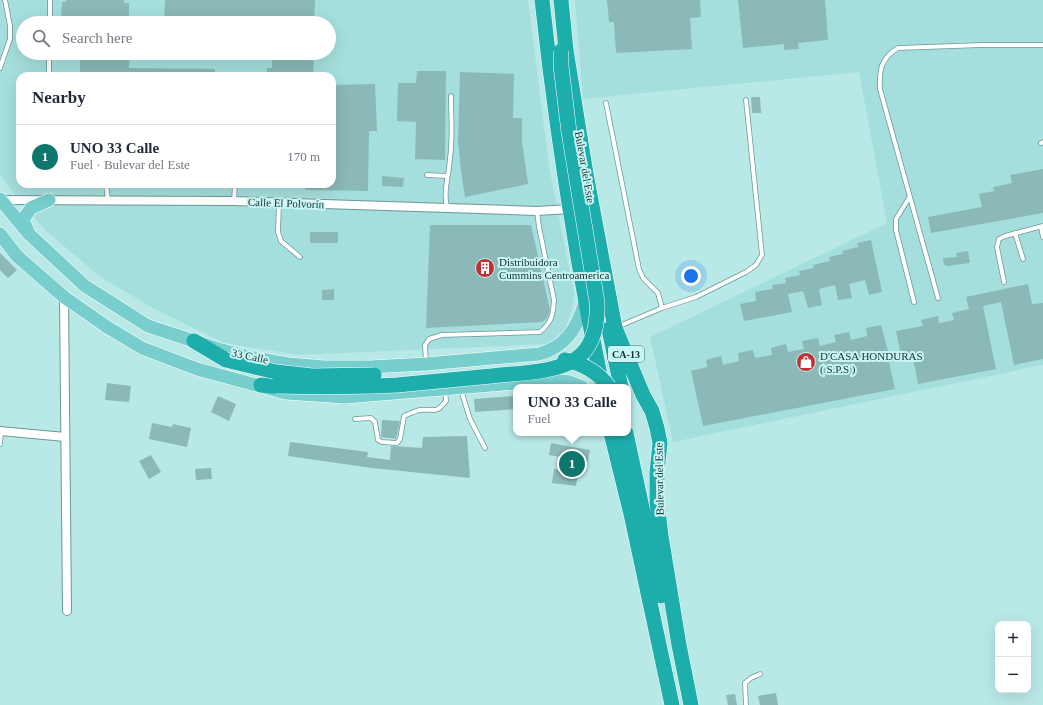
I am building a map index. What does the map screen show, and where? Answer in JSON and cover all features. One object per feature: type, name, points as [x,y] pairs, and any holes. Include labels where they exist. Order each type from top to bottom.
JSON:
[{"type":"highway","name":"Bulevar del Este","points":[[542,0],[563,166],[585,302],[601,384]]},
{"type":"highway","name":"Bulevar del Este","points":[[561,0],[566,50],[586,174],[615,328],[643,395],[652,411],[660,443],[657,472],[657,502],[661,536],[679,645],[691,705]]},
{"type":"highway","points":[[269,386],[328,387],[397,384],[505,374],[553,368],[568,363],[584,352],[592,340],[598,311],[569,132],[561,66],[564,24]]},
{"type":"highway","points":[[608,288],[606,313],[620,384]]},
{"type":"highway","points":[[194,341],[226,360],[276,372],[312,376],[386,375],[566,360],[576,363],[593,372],[606,384]]},
{"type":"highway","points":[[612,436],[632,514],[672,705]]},
{"type":"highway","points":[[627,436],[661,594],[666,613],[679,645]]},
{"type":"main road","name":"33 Calle","points":[[0,200],[29,234],[85,286],[148,326],[249,357],[288,364],[324,367],[370,367],[530,356],[552,350],[558,346],[569,335],[579,319],[585,302]]},
{"type":"main road","points":[[29,234],[23,220],[31,208],[49,200]]},
{"type":"main road","points":[[0,234],[18,256],[64,297],[106,327],[142,348],[197,369],[269,386],[286,393],[345,397],[445,390],[533,381],[561,380],[573,384]]},
{"type":"main road","points":[[530,356],[533,381]]},
{"type":"street","name":"Calle El Polvorín","points":[[0,200],[234,201],[537,210],[570,209]]},
{"type":"street","points":[[64,297],[67,611]]},
{"type":"street","points":[[0,431],[65,437]]},
{"type":"lane","points":[[0,68],[10,39],[10,26],[5,0]]},
{"type":"lane","points":[[50,0],[50,16]]},
{"type":"lane","points":[[938,298],[909,198],[880,89],[879,79],[881,66],[889,54],[898,48],[982,45],[1043,45]]},
{"type":"lane","points":[[50,60],[50,72]]},
{"type":"lane","points":[[448,207],[445,200],[450,158],[451,96]]},
{"type":"lane","points":[[615,328],[662,308],[696,297],[746,272],[756,264],[762,255],[746,100]]},
{"type":"lane","points":[[606,103],[638,269],[643,278],[658,293],[662,308]]},
{"type":"lane","points":[[427,175],[447,176]]},
{"type":"lane","points":[[106,188],[108,200]]},
{"type":"lane","points":[[234,201],[235,188]]},
{"type":"lane","points":[[909,198],[896,219],[896,230],[914,302]]},
{"type":"lane","points":[[279,203],[278,232],[281,241],[300,257]]},
{"type":"lane","points":[[426,364],[425,346],[429,339],[442,335],[540,332],[548,324],[554,313],[554,300],[537,210]]},
{"type":"lane","points":[[1004,282],[997,247],[999,239],[1005,236],[1042,227],[1043,237]]},
{"type":"lane","points":[[1016,233],[1022,259]]},
{"type":"lane","points":[[461,388],[470,419],[485,448]]},
{"type":"lane","points":[[355,419],[371,418],[375,422],[378,440],[382,442],[397,443],[400,439],[404,416],[420,410],[434,411],[442,407],[446,401],[445,390]]},
{"type":"lane","points":[[0,431],[0,444]]},
{"type":"lane","points":[[746,705],[745,683],[751,678],[760,674]]},
{"type":"shaded area","points":[[0,0],[528,0],[549,166],[574,294],[572,310],[564,332],[547,344],[298,355],[224,343],[153,308],[99,276],[43,228],[0,174]]},
{"type":"shaded area","points":[[575,0],[1043,0],[1043,365],[673,442],[650,337],[887,223],[859,72],[583,99]]},
{"type":"building","points":[[66,0],[124,0],[124,3],[129,3],[129,16],[61,16],[62,2],[66,2]]},
{"type":"building","points":[[165,0],[315,0],[314,16],[164,16]]},
{"type":"building","points":[[607,0],[700,0],[701,17],[690,18],[692,49],[616,53],[614,22],[609,22]]},
{"type":"building","points":[[738,0],[825,0],[828,40],[798,43],[799,49],[784,50],[784,44],[743,48]]},
{"type":"building","points":[[80,60],[130,60],[129,68],[215,69],[215,72],[80,72]]},
{"type":"building","points":[[272,60],[314,60],[313,72],[267,72],[267,68],[272,68]]},
{"type":"building","points":[[417,71],[446,71],[445,160],[415,159],[416,122],[397,121],[398,83],[416,83]]},
{"type":"building","points":[[460,72],[514,74],[513,118],[522,118],[522,142],[528,184],[465,197],[458,141]]},
{"type":"building","points":[[375,84],[377,131],[369,131],[368,191],[305,190],[305,188],[336,188],[336,85]]},
{"type":"building","points":[[751,97],[760,97],[761,113],[752,113]]},
{"type":"building","points":[[1043,169],[1043,213],[931,233],[928,217],[982,207],[979,194],[994,191],[993,187],[1012,183],[1010,175]]},
{"type":"building","points":[[382,176],[404,178],[403,187],[382,186]]},
{"type":"building","name":"Distribuidora Cummins Centroamerica","points":[[430,225],[531,225],[550,310],[547,318],[542,322],[426,328]]},
{"type":"building","points":[[310,232],[338,232],[338,243],[310,243]]},
{"type":"building","points":[[871,240],[882,292],[869,295],[865,280],[849,284],[852,298],[838,300],[835,285],[819,289],[822,305],[808,308],[803,291],[788,294],[792,312],[744,321],[740,304],[756,301],[755,292],[773,289],[772,285],[786,283],[785,278],[800,275],[799,271],[814,268],[813,265],[830,261],[829,257],[843,254],[842,251],[858,247],[857,243]]},
{"type":"building","points":[[968,251],[970,263],[947,266],[944,265],[943,258],[957,257],[956,253]]},
{"type":"building","points":[[0,253],[17,270],[8,278],[0,270]]},
{"type":"building","points":[[1028,284],[1032,304],[1043,303],[1043,359],[1014,365],[1001,302],[983,306],[996,369],[918,384],[913,358],[902,360],[896,331],[923,326],[921,320],[938,316],[939,323],[954,320],[952,313],[969,309],[966,297]]},
{"type":"building","points":[[334,289],[334,300],[322,300],[322,290]]},
{"type":"building","points":[[881,325],[891,362],[889,362],[895,389],[703,426],[691,371],[707,367],[706,360],[721,356],[723,365],[739,361],[738,353],[753,350],[755,358],[772,355],[771,348],[786,344],[788,352],[804,349],[802,341],[818,338],[820,346],[836,342],[834,335],[849,332],[851,340],[867,336],[866,328]]},
{"type":"building","points":[[107,383],[131,386],[129,402],[105,400]]},
{"type":"building","points":[[218,396],[236,404],[229,421],[211,412]]},
{"type":"building","points":[[513,396],[513,409],[475,412],[474,399]]},
{"type":"building","points":[[382,420],[400,421],[396,439],[381,437]]},
{"type":"building","points":[[152,423],[172,427],[173,424],[191,428],[187,447],[149,439]]},
{"type":"building","points":[[467,436],[470,478],[372,468],[288,456],[290,442],[368,452],[367,457],[390,460],[391,446],[422,448],[423,437]]},
{"type":"building","points":[[551,443],[590,450],[588,462],[580,461],[576,486],[552,483],[554,469],[565,471],[567,458],[549,455]]},
{"type":"building","points":[[151,455],[161,472],[149,479],[139,461]]},
{"type":"building","points":[[211,468],[212,479],[196,480],[195,469]]},
{"type":"building","points":[[776,693],[778,705],[760,705],[758,696]]},
{"type":"building","points":[[735,694],[737,705],[728,705],[726,695]]},
{"type":"place","name":"Distribuidora Cummins Centroamerica","points":[[485,268]]},
{"type":"place","name":"D'CASA HONDURAS ( S.P.S )","points":[[806,362]]},
{"type":"place","name":"UNO 33 Calle","points":[[572,464]]}]
